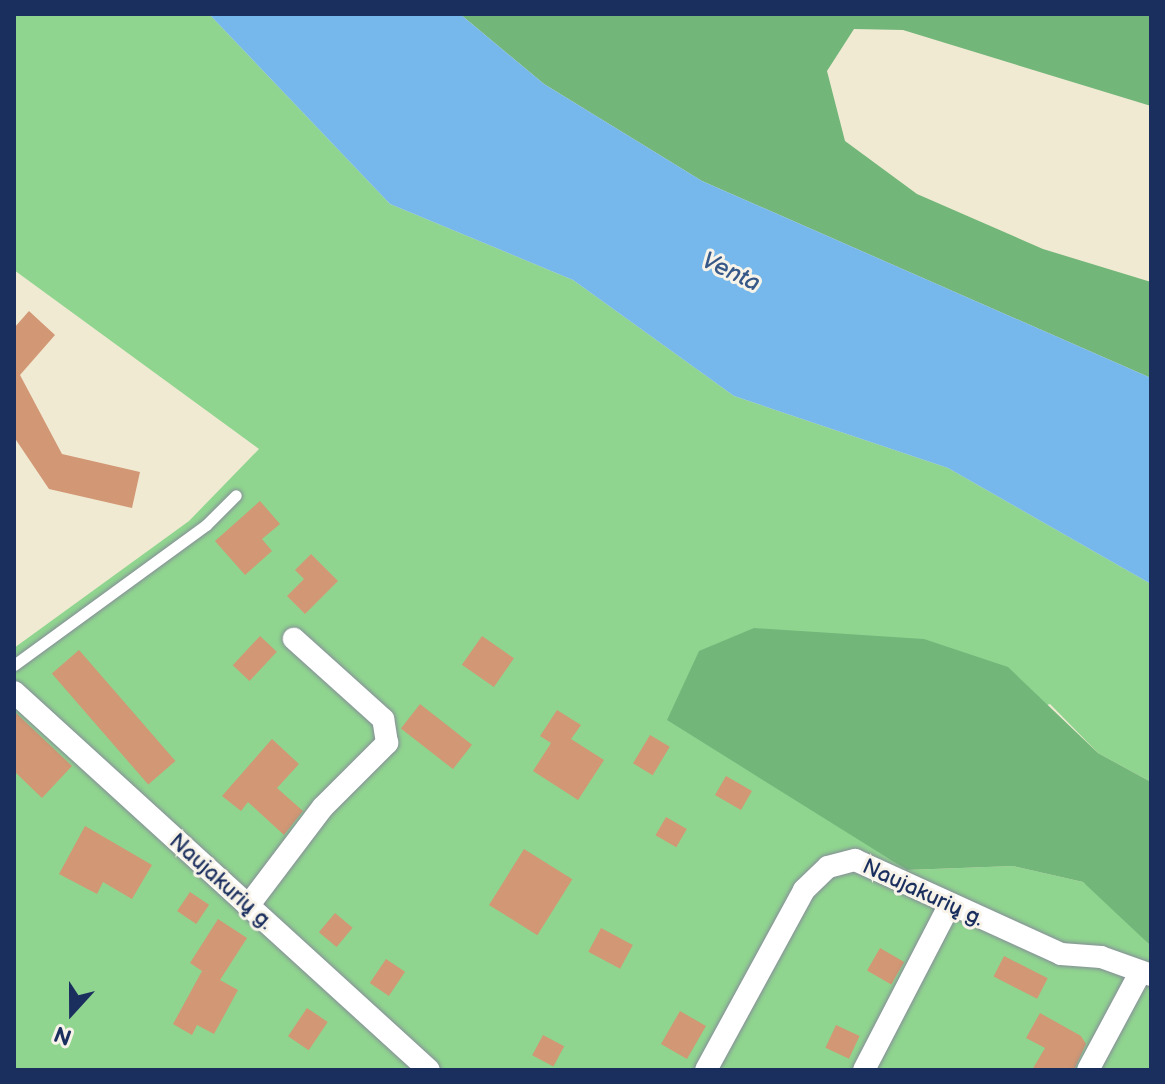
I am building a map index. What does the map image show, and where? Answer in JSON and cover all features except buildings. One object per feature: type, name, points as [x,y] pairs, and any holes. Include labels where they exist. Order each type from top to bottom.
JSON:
[{"type":"street","points":[[248,906],[323,807],[387,743],[383,719],[294,639]]},
{"type":"street","name":"Naujakurių g.","points":[[14,692],[429,1070]]},
{"type":"street","name":"Naujakurių g.","points":[[706,1070],[804,890],[828,867],[855,860],[887,871],[948,908],[1061,954],[1101,957],[1145,975]]},
{"type":"street","points":[[864,1070],[948,908]]},
{"type":"street","points":[[1088,1070],[1145,975]]},
{"type":"lane","points":[[14,665],[206,525],[236,495]]},
{"type":"green space","points":[[14,14],[209,14],[390,204],[573,280],[734,396],[948,468],[1151,584],[1151,782],[1098,753],[1050,704],[794,793],[907,870],[1013,866],[1083,882],[1104,897],[1151,946],[1151,1070],[14,1070],[14,648],[189,521],[259,449],[14,270]]},
{"type":"green space","points":[[460,14],[1151,14],[1151,106],[903,30],[854,29],[827,71],[845,141],[917,194],[1043,249],[1151,282],[1151,378],[702,181],[544,84]]},
{"type":"green space","points":[[754,628],[924,639],[1008,667],[1098,753],[1151,782],[1151,946],[1083,882],[1013,866],[907,870],[667,720],[699,651]]},
{"type":"water","name":"Venta","points":[[209,14],[460,14],[544,84],[702,181],[1151,378],[1151,584],[948,468],[734,396],[573,280],[390,204]]}]
